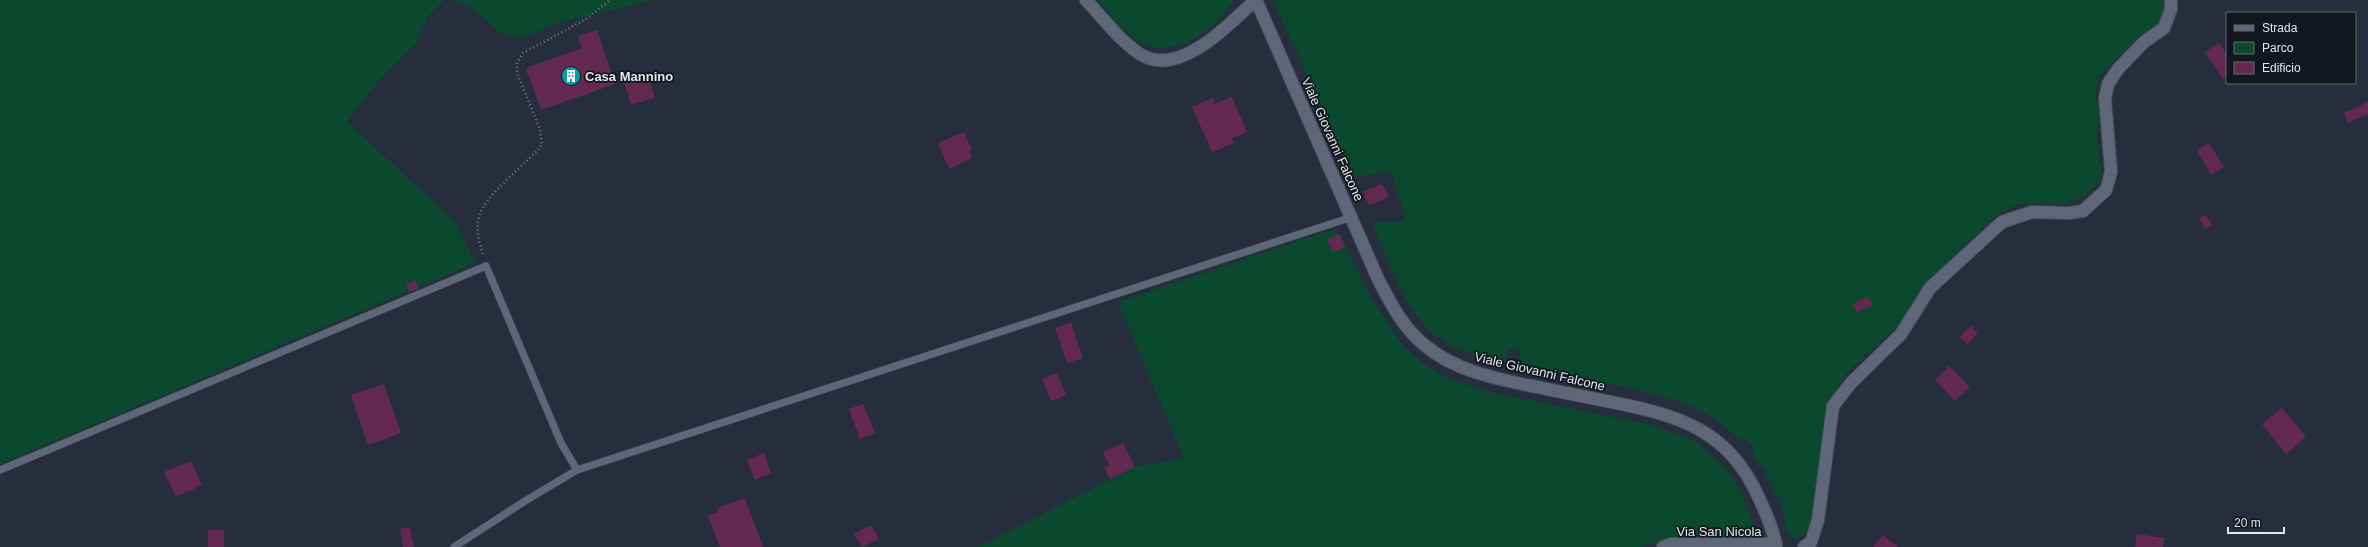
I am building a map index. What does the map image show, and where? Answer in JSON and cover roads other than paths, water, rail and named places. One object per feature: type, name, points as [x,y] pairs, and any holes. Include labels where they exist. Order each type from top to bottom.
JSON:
[{"type":"street","points":[[1086,0],[1124,41],[1141,54],[1155,60],[1171,60],[1185,55],[1218,35],[1256,0]]},
{"type":"street","name":"Viale Giovanni Falcone","points":[[1256,0],[1390,303],[1414,335],[1427,348],[1465,368],[1495,378],[1649,410],[1696,426],[1728,450],[1742,466],[1763,507],[1776,546]]},
{"type":"street","points":[[1804,547],[1811,542],[1818,520],[1833,406],[1851,383],[1901,334],[1930,288],[2002,222],[2032,212],[2069,213],[2083,211],[2106,190],[2111,172],[2105,98],[2108,84],[2118,69],[2144,42],[2164,28],[2171,9],[2171,0]]},
{"type":"street","name":"Via San Nicola","points":[[1663,547],[1671,544],[1776,546]]},
{"type":"lane","points":[[454,547],[525,501],[577,470],[1352,217]]},
{"type":"lane","points":[[0,470],[486,266],[561,443],[577,470]]},
{"type":"place","name":"Casa Mannino","points":[[571,76]]}]
